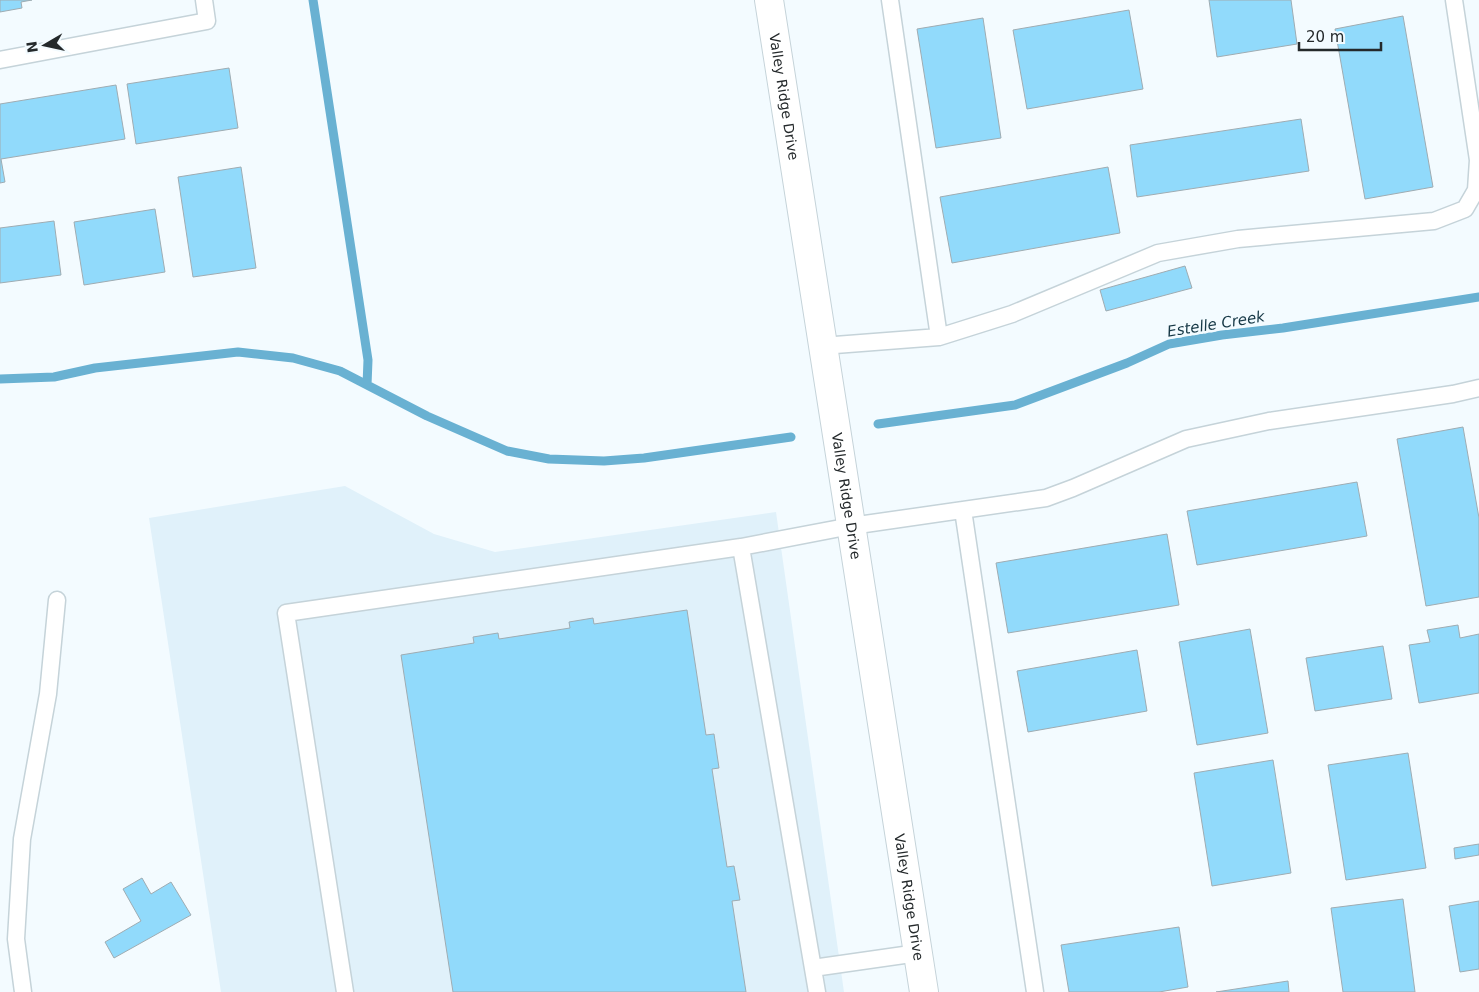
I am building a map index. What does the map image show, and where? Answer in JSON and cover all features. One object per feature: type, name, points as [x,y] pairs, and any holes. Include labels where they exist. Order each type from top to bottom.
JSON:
[{"type":"street","name":"Valley Ridge Drive","points":[[769,0],[924,992]]},
{"type":"lane","points":[[0,60],[208,21],[204,0]]},
{"type":"lane","points":[[890,0],[939,337]]},
{"type":"lane","points":[[822,346],[939,337],[1012,314],[1158,253],[1238,239],[1434,221],[1465,209],[1476,190],[1478,160],[1454,0]]},
{"type":"lane","points":[[344,992],[286,613],[741,547],[851,526],[1046,498],[1186,439],[1269,421],[1453,394],[1479,388]]},
{"type":"lane","points":[[963,510],[1035,992]]},
{"type":"lane","points":[[741,547],[817,992]]},
{"type":"lane","points":[[23,992],[16,939],[22,839],[48,694],[57,600]]},
{"type":"lane","points":[[813,968],[918,953]]},
{"type":"shaded area","points":[[345,486],[434,534],[495,552],[776,512],[844,992],[221,992],[149,518]]},
{"type":"building","points":[[0,0],[32,0],[21,2],[22,8],[0,12]]},
{"type":"building","points":[[1209,0],[1291,0],[1297,44],[1217,57]]},
{"type":"building","points":[[1129,10],[1143,89],[1027,109],[1013,30]]},
{"type":"building","points":[[1403,16],[1433,187],[1365,199],[1335,29]]},
{"type":"building","points":[[983,18],[1001,138],[936,148],[917,29]]},
{"type":"building","points":[[229,68],[238,128],[136,144],[127,84]]},
{"type":"building","points":[[116,85],[125,139],[1,159],[5,182],[0,183],[0,104]]},
{"type":"building","points":[[1301,119],[1309,171],[1137,197],[1130,145]]},
{"type":"building","points":[[241,167],[256,268],[193,277],[178,177]]},
{"type":"building","points":[[1108,167],[1120,233],[952,263],[940,197]]},
{"type":"building","points":[[155,209],[165,272],[84,285],[74,222]]},
{"type":"building","points":[[54,221],[61,275],[0,283],[0,228]]},
{"type":"building","points":[[1185,266],[1192,288],[1106,311],[1100,290]]},
{"type":"building","points":[[1463,427],[1479,518],[1479,597],[1426,606],[1397,439]]},
{"type":"building","points":[[1357,482],[1367,536],[1197,565],[1187,511]]},
{"type":"building","points":[[1167,534],[1179,605],[1008,633],[996,563]]},
{"type":"building","points":[[687,610],[706,735],[714,734],[719,768],[712,769],[727,867],[734,866],[740,900],[732,901],[746,992],[453,992],[401,655],[474,643],[473,637],[498,633],[499,639],[570,628],[569,622],[593,618],[594,624]]},
{"type":"building","points":[[1458,625],[1460,638],[1479,634],[1479,693],[1419,703],[1409,645],[1430,642],[1427,630]]},
{"type":"building","points":[[1250,629],[1268,733],[1197,745],[1179,642]]},
{"type":"building","points":[[1383,646],[1392,699],[1315,711],[1306,658]]},
{"type":"building","points":[[1137,650],[1147,711],[1028,732],[1017,671]]},
{"type":"building","points":[[1408,753],[1426,868],[1346,880],[1328,765]]},
{"type":"building","points":[[1273,760],[1291,873],[1212,886],[1194,773]]},
{"type":"building","points":[[1479,844],[1479,855],[1455,859],[1454,848]]},
{"type":"building","points":[[142,878],[151,894],[171,882],[191,915],[114,958],[105,942],[141,921],[123,889]]},
{"type":"building","points":[[1403,899],[1415,992],[1343,992],[1331,908]]},
{"type":"building","points":[[1479,901],[1479,969],[1460,972],[1449,906]]},
{"type":"building","points":[[1179,927],[1188,987],[1159,992],[1069,992],[1061,945]]},
{"type":"building","points":[[1288,981],[1289,992],[1216,992]]},
{"type":"waterway","points":[[313,0],[368,360],[367,385]]},
{"type":"waterway","name":"Estelle Creek","points":[[878,424],[1015,405],[1127,363],[1169,344],[1479,297]]},
{"type":"waterway","points":[[0,379],[54,377],[95,368],[238,352],[293,358],[340,371],[427,416],[507,451],[549,459],[604,461],[644,458],[791,437]]}]
